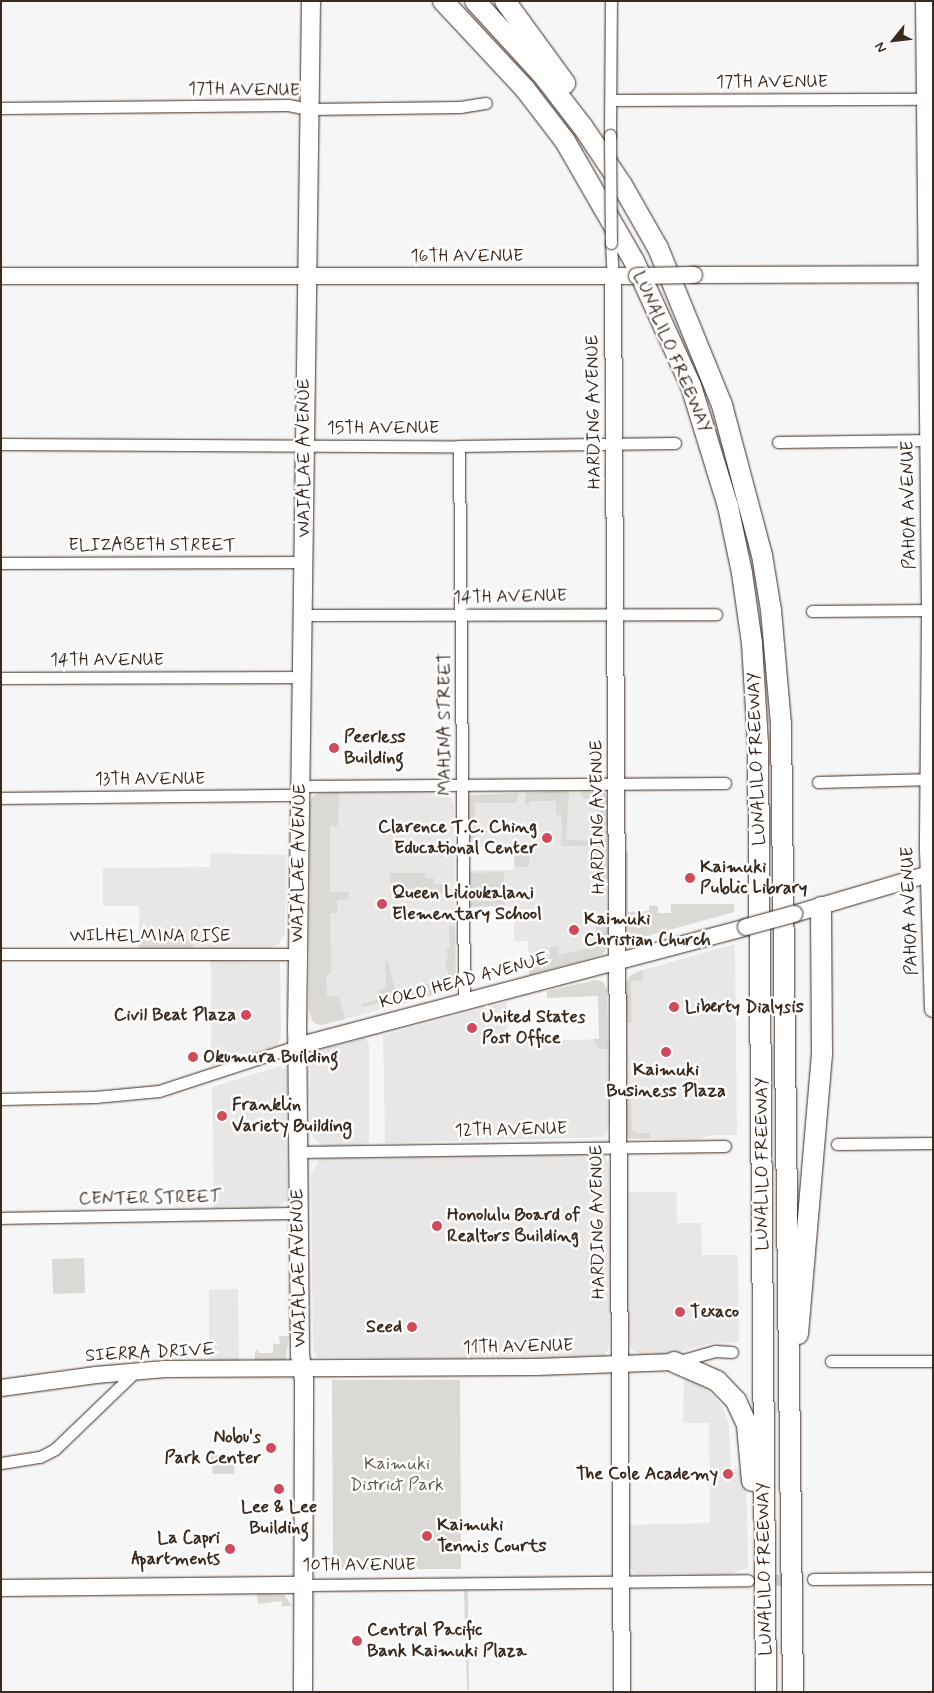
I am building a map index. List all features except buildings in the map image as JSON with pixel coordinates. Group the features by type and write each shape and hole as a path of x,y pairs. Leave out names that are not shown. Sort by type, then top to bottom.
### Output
{"highway":[{"name":"LUNALILO FREEWAY","path":"443,1 525,89 565,141 634,261 690,386 726,497 742,573 752,643 758,744 766,1692"},
{"name":"LUNALILO FREEWAY","path":"475,1 542,74 583,127 622,185 658,248 722,405 754,517 771,610 781,724 792,1692"},
{"path":"505,1 535,40 598,136 658,248"},
{"path":"789,1426 822,1054 821,907"},
{"path":"674,1362 702,1373 723,1386 741,1408 747,1425 757,1554 762,1692"}],"main road":[{"name":"WAIALAE AVENUE","path":"303,1 309,33"},
{"name":"WAIALAE AVENUE","path":"303,1692 302,1369 297,1046 304,562 305,276 311,1"}],"street":[{"name":"HARDING AVENUE","path":"611,1 610,135 618,783 619,960 616,983 622,1692"},
{"name":"PAHOA AVENUE","path":"924,1 929,99 930,780 933,1009"},
{"name":"17TH AVENUE","path":"610,100 929,99"},
{"name":"17TH AVENUE","path":"1,108 288,105 308,109 460,107 486,103"},
{"name":"16TH AVENUE","path":"1,276 929,274"},
{"path":"778,442 930,440"},
{"name":"15TH AVENUE","path":"1,444 459,446 675,443"},
{"name":"MAHINA STREET","path":"459,446 464,1002"},
{"name":"ELIZABETH STREET","path":"1,562 304,562"},
{"path":"812,611 931,610"},
{"name":"14TH AVENUE","path":"303,615 716,614"},
{"name":"14TH AVENUE","path":"1,678 302,677"},
{"path":"818,782 930,780"},
{"name":"13TH AVENUE","path":"1,798 463,786 725,783"},
{"name":"KOKO HEAD AVENUE","path":"1,1099 95,1097 159,1091 297,1046 821,907 931,874"},
{"name":"WILHELMINA RISE","path":"1,954 298,954"},
{"path":"838,1144 933,1143"},
{"name":"12TH AVENUE","path":"298,1152 618,1146 725,1146"},
{"name":"CENTER STREET","path":"1,1218 299,1212"},
{"name":"11TH AVENUE","path":"302,1369 620,1365 674,1362 715,1351 732,1352"},
{"path":"831,1362 933,1361"},
{"name":"SIERRA DRIVE","path":"1,1388 136,1371 302,1369"},
{"path":"1,1463 40,1457 55,1449 136,1371"},
{"path":"813,1580 933,1578"},
{"name":"10TH AVENUE","path":"1,1588 748,1580"}],"shaded area":[{"name":"Queen Lilioukalani Elementary School","path":"441,792 450,796 454,806 455,985 446,992 323,1025 315,1024 309,1012 311,799 319,793"},
{"path":"605,792 608,799 606,950 596,958 529,975 528,941 514,941 514,919 508,918 508,906 467,907 467,870 514,870 514,847 467,847 469,795"},
{"path":"211,853 286,855 285,933 279,944 264,950 139,948 139,906 103,906 103,868 210,867"},
{"path":"735,944 737,1135 713,1135 700,1139 628,1139 625,1135 627,980 639,971"},
{"name":"Civil Beat Plaza","path":"211,960 280,962 281,1037 278,1045 211,1066"},
{"path":"507,1002 507,1041 608,1039 609,1124 605,1137 385,1143 383,1035"},
{"path":"365,1038 369,1044 369,1142 364,1145 323,1145 313,1138 310,1125 310,1058 320,1049"},
{"path":"280,1066 287,1070 287,1201 277,1207 214,1208 212,1087"},
{"path":"604,1153 609,1166 610,1255 609,1347 603,1359 317,1358 313,1348 311,1174 320,1159"},
{"path":"626,1192 677,1192 677,1223 701,1223 702,1255 738,1255 739,1342 712,1343 671,1354 644,1356 632,1350 628,1339"},
{"path":"238,1289 239,1364 209,1364 209,1290"},
{"name":"The Cole Academy","path":"684,1376 707,1388 723,1408 729,1425 731,1469 746,1469 748,1568 729,1574 636,1574 629,1567 628,1525 710,1523 709,1423 683,1423"}],"green space":[{"path":"569,791 566,839 599,842 599,831 608,831 608,879 599,879 594,869 594,846 561,846 561,815 556,815 556,801 530,801 529,805 525,804 525,793"},
{"path":"581,791 606,793 608,825 597,825 597,801 581,797"},
{"path":"319,793 339,793 338,826 330,826 330,892 349,892 349,899 337,900 337,913 330,913 331,974 326,975 327,996 339,997 345,1019 320,1025 313,1022 309,1012 310,803 313,796"},
{"path":"519,793 516,803 475,803 476,839 467,839 469,795"},
{"path":"514,848 529,848 529,867 515,867"},
{"path":"623,852 628,852 628,912 649,911 649,905 658,906 658,913 671,913 671,904 734,904 734,912 644,937 632,937 624,928"},
{"path":"504,872 505,906 470,907 469,873"},
{"path":"390,873 425,873 425,878 434,878 434,884 443,884 443,893 390,894"},
{"path":"594,920 608,923 608,946 603,954 529,975 529,964 539,958 550,958 550,947 558,947 559,955 588,948 597,934"},
{"path":"449,926 455,926 456,978 452,989 390,1007 388,1000 363,1007 362,1004 380,999 379,989 386,989 385,962 388,962 396,993 449,977 445,960 448,959 446,949 450,947"},
{"path":"139,939 193,939 193,948 139,948"},
{"path":"642,970 643,980 631,981 632,1023 625,1023 626,982 631,975"},
{"path":"596,980 602,981 607,989 608,1049 598,1049 593,1039 599,1039 598,996 547,998 547,991"},
{"path":"625,1085 631,1085 632,1130 635,1133 650,1133 650,1139 626,1138"},
{"path":"84,1258 85,1293 53,1294 52,1259"},
{"path":"279,1336 289,1336 286,1358 282,1362 255,1364 255,1352 258,1349 258,1353 273,1353 273,1344 280,1344"},
{"name":"Kaimuki District Park","path":"332,1380 460,1380 461,1569 333,1569"},
{"path":"235,1454 234,1474 213,1474 210,1455"},
{"path":"464,1591 468,1591 469,1690 467,1690"},
{"path":"257,1594 284,1594 292,1606 282,1606 282,1601 258,1604"}],"tunnel":[{"path":"759,1580 813,1579"}],"place":[{"name":"Peerless Building","path":"334,748"},
{"name":"Clarence T.C. Ching Educational Center","path":"547,838"},
{"name":"Kaimuki Public Library","path":"690,878"},
{"name":"Queen Lilioukalani Elementary School","path":"382,904"},
{"name":"Kaimuki Christian Church","path":"574,930"},
{"name":"Liberty Dialysis","path":"674,1007"},
{"name":"Civil Beat Plaza","path":"246,1015"},
{"name":"United States Post Office","path":"472,1028"},
{"name":"Kaimuki Business Plaza","path":"666,1052"},
{"name":"Okumura Building","path":"193,1057"},
{"name":"Franklin Variety Building","path":"222,1116"},
{"name":"Honolulu Board of Realtors Building","path":"437,1226"},
{"name":"Texaco","path":"680,1312"},
{"name":"Seed","path":"412,1327"},
{"name":"Nobu's Park Center","path":"271,1448"},
{"name":"The Cole Academy","path":"728,1474"},
{"name":"Lee & Lee Building","path":"279,1489"},
{"name":"Kaimuki Tennis Courts","path":"427,1536"},
{"name":"La Capri Apartments","path":"230,1549"},
{"name":"Central Pacific Bank Kaimuki Plaza","path":"357,1641"}]}
